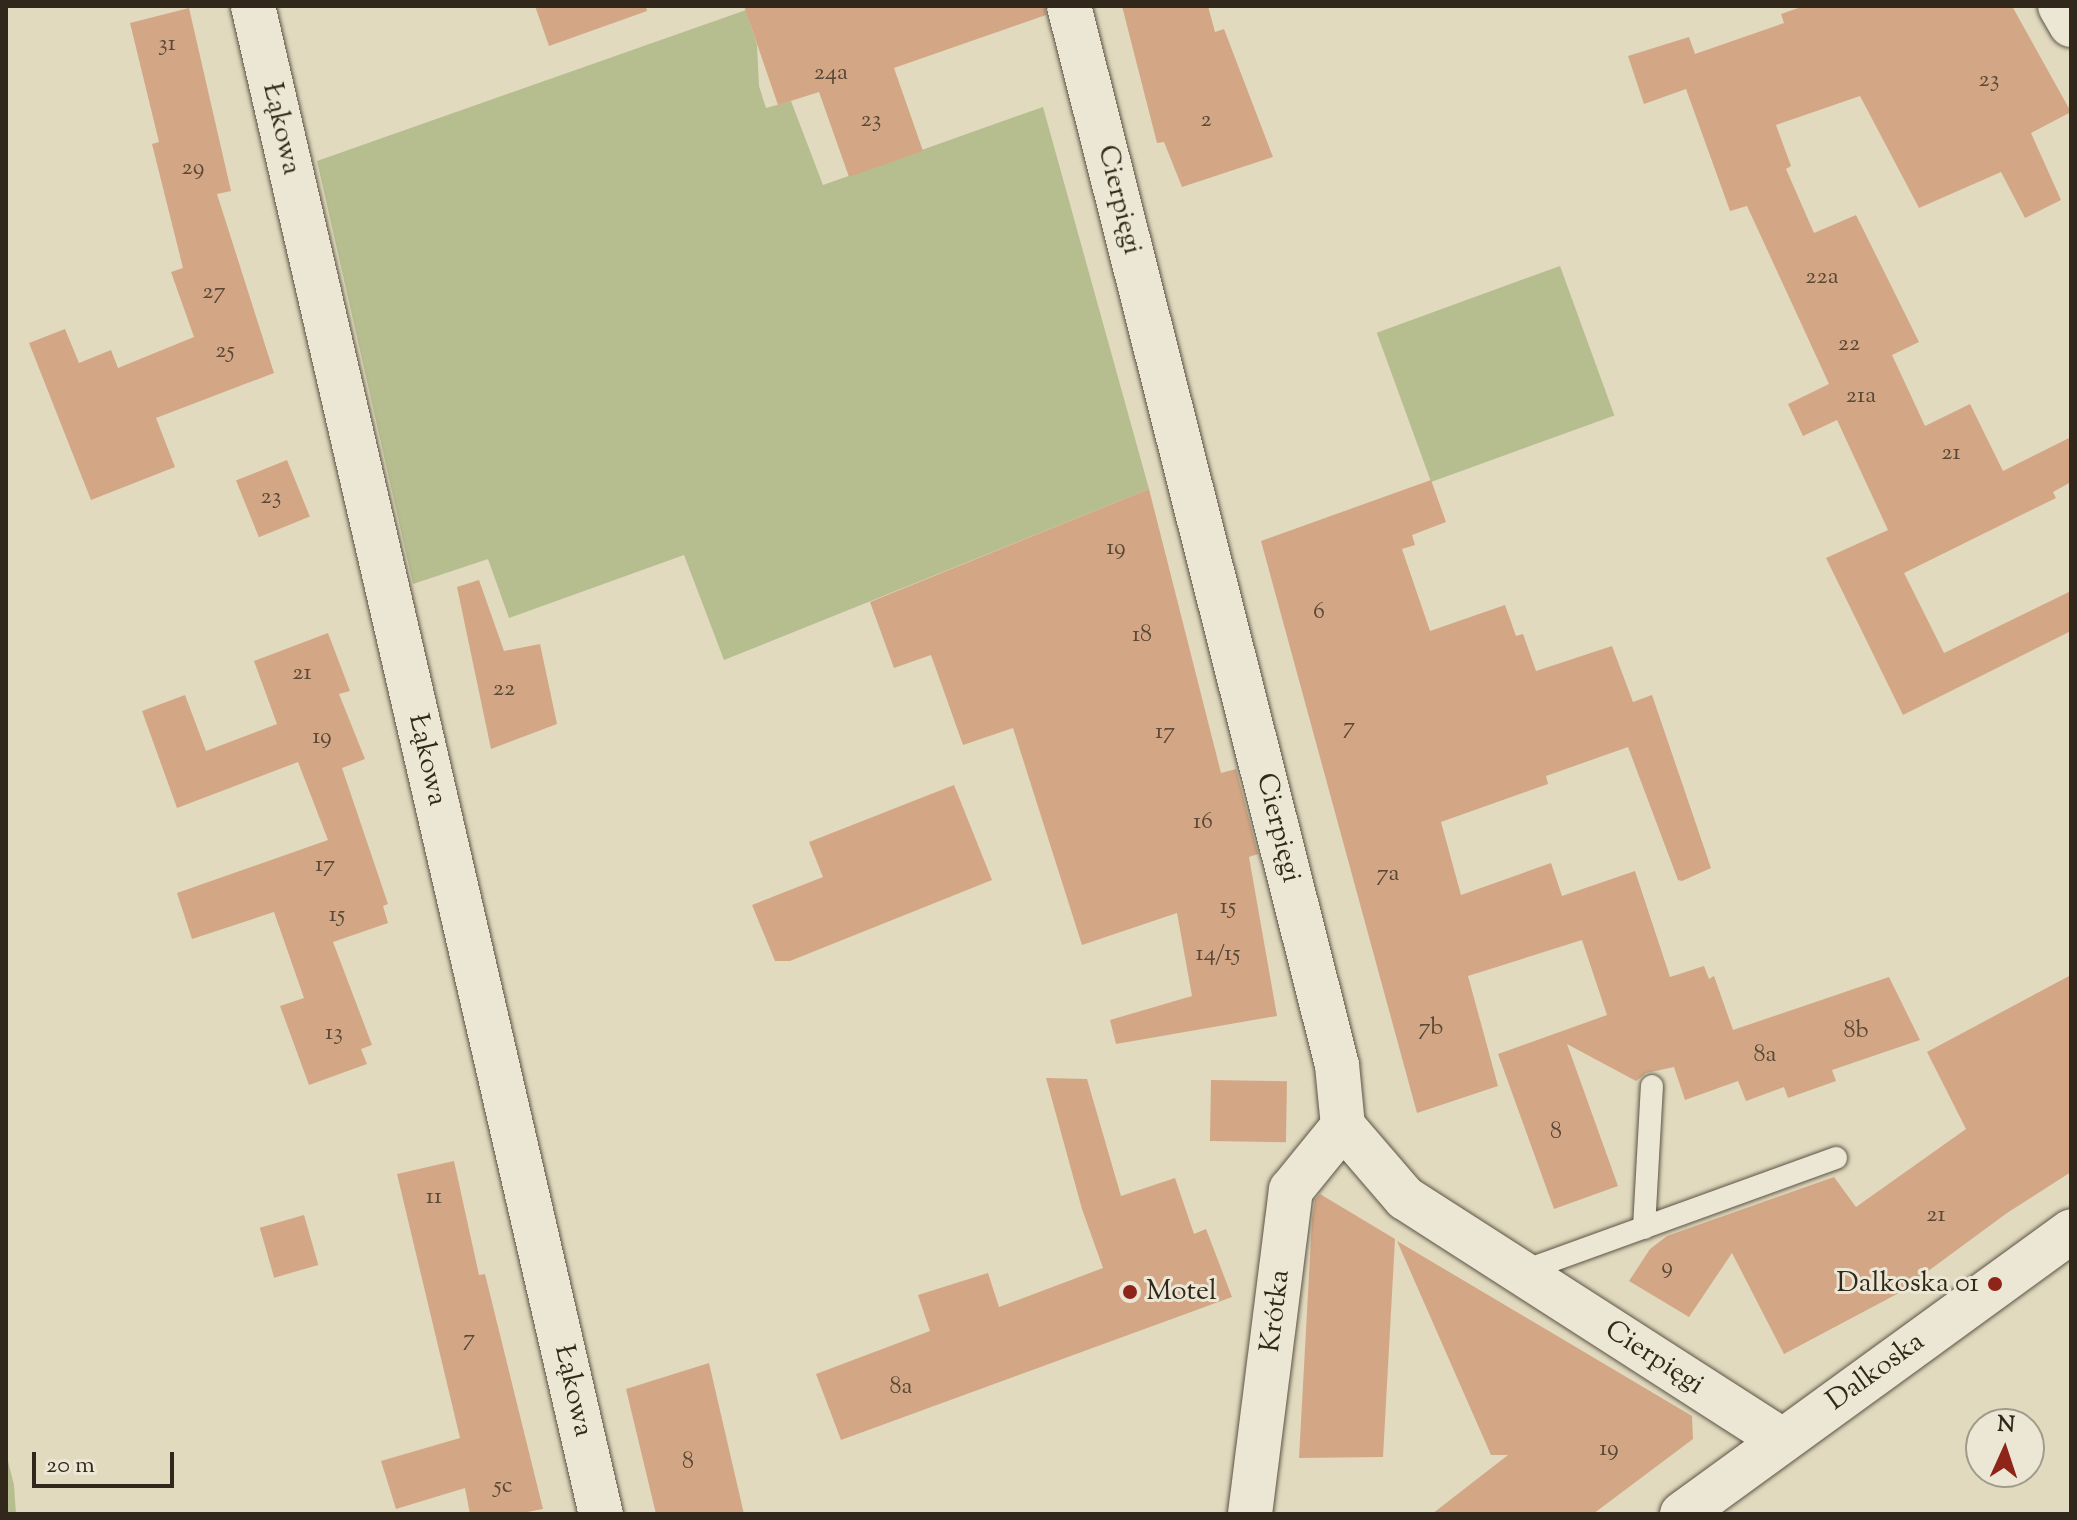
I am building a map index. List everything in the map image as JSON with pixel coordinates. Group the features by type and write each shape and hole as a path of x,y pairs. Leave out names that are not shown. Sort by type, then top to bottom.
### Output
{"street":[{"name":"Łąkowa","path":"253,6 601,1514"},
{"name":"Cierpięgi","path":"1069,6 1337,1065 1343,1126 1405,1198 1782,1440"},
{"path":"2060,6 2071,25"},
{"name":"Krótka","path":"1250,1514 1291,1190 1343,1126"},
{"name":"Dalkoska","path":"1682,1514 1782,1440 2066,1247"}],"lane":[{"path":"1644,1228 1652,1086"},
{"path":"1520,1272 1836,1158"}],"green space":[{"path":"746,10 757,45 759,86 766,108 791,101 823,185 1043,107 1149,489 724,660 684,555 509,618 488,559 413,584 317,161"},
{"path":"1560,266 1614,415 1431,482 1377,333"},
{"path":"6,1453 14,1485 16,1514 6,1514"}],"building":[{"path":"535,6 646,6 647,11 549,46"},
{"path":"744,6 1045,6 1046,15 894,68 923,151 849,177 819,92 778,105"},
{"path":"1122,6 1208,6 1215,32 1224,29 1273,157 1182,187 1164,142 1157,143"},
{"path":"1804,6 2012,6 2071,112 2031,133 2061,200 2025,218 2001,172 1919,208 1860,96 1776,125 1791,166 1786,169 1814,233 1856,215 1919,342 1892,355 1925,426 1970,404 2003,471 2071,437 2071,482 2053,492 2056,498 1904,573 1944,653 2071,591 2071,631 1903,715 1826,558 1888,530 1837,420 1803,436 1788,404 1829,384 1747,206 1730,211 1686,89 1644,104 1628,56 1689,37 1695,54 1784,23 1781,14"},
{"path":"189,8 231,191 217,194 274,373 156,418 175,467 91,500 29,343 65,329 79,363 111,350 118,368 194,337 171,272 183,268 152,144 159,142 130,23"},
{"path":"287,460 310,517 259,537 236,481"},
{"path":"1431,480 1446,522 1412,535 1415,545 1402,549 1430,631 1505,605 1516,636 1523,634 1536,671 1612,646 1633,702 1652,695 1711,868 1678,880 1628,747 1546,776 1548,784 1441,822 1461,895 1551,863 1562,896 1635,871 1670,977 1704,966 1709,979 1714,976 1733,1030 1889,977 1920,1040 1832,1070 1836,1081 1788,1098 1784,1087 1746,1101 1738,1081 1685,1100 1674,1067 1646,1073 1636,1081 1567,1044 1618,1186 1554,1209 1498,1054 1607,1015 1582,940 1468,976 1498,1086 1417,1113 1261,541"},
{"path":"1149,489 1221,773 1236,769 1258,854 1249,857 1277,1016 1116,1044 1110,1020 1192,996 1177,913 1082,945 1013,728 963,745 931,655 894,668 870,602"},
{"path":"479,580 504,651 540,644 557,724 491,749 457,587"},
{"path":"328,633 350,691 339,694 365,759 342,768 388,904 383,906 388,923 333,942 372,1045 361,1049 367,1064 309,1085 280,1006 304,998 274,912 192,939 177,893 328,840 298,762 177,808 142,711 185,695 206,751 277,724 254,661"},
{"path":"954,785 992,880 790,961 775,961 752,905 823,877 809,842"},
{"path":"2071,975 2071,1172 2007,1213 1897,1294 1784,1354 1732,1253 1689,1317 1629,1281 1650,1249 1667,1236 1834,1177 1856,1207 1966,1129 1927,1052"},
{"path":"1046,1078 1087,1079 1121,1196 1175,1178 1194,1234 1206,1229 1232,1297 841,1440 816,1374 930,1331 918,1295 988,1273 999,1307 1103,1268 1082,1209"},
{"path":"1211,1080 1287,1081 1286,1142 1210,1141"},
{"path":"454,1161 479,1275 485,1274 543,1509 517,1514 470,1514 465,1488 396,1509 381,1461 460,1438 397,1174"},
{"path":"1320,1194 1395,1239 1383,1457 1299,1458 1312,1220 1315,1200"},
{"path":"304,1215 318,1265 274,1278 260,1228"},
{"path":"1397,1241 1692,1416 1693,1439 1593,1514 1432,1514 1508,1455 1491,1455"},
{"path":"709,1363 744,1514 656,1514 626,1389"}],"place":[{"name":"Dalkoska 01","path":"1995,1284"},
{"name":"Motel","path":"1130,1292"}]}
